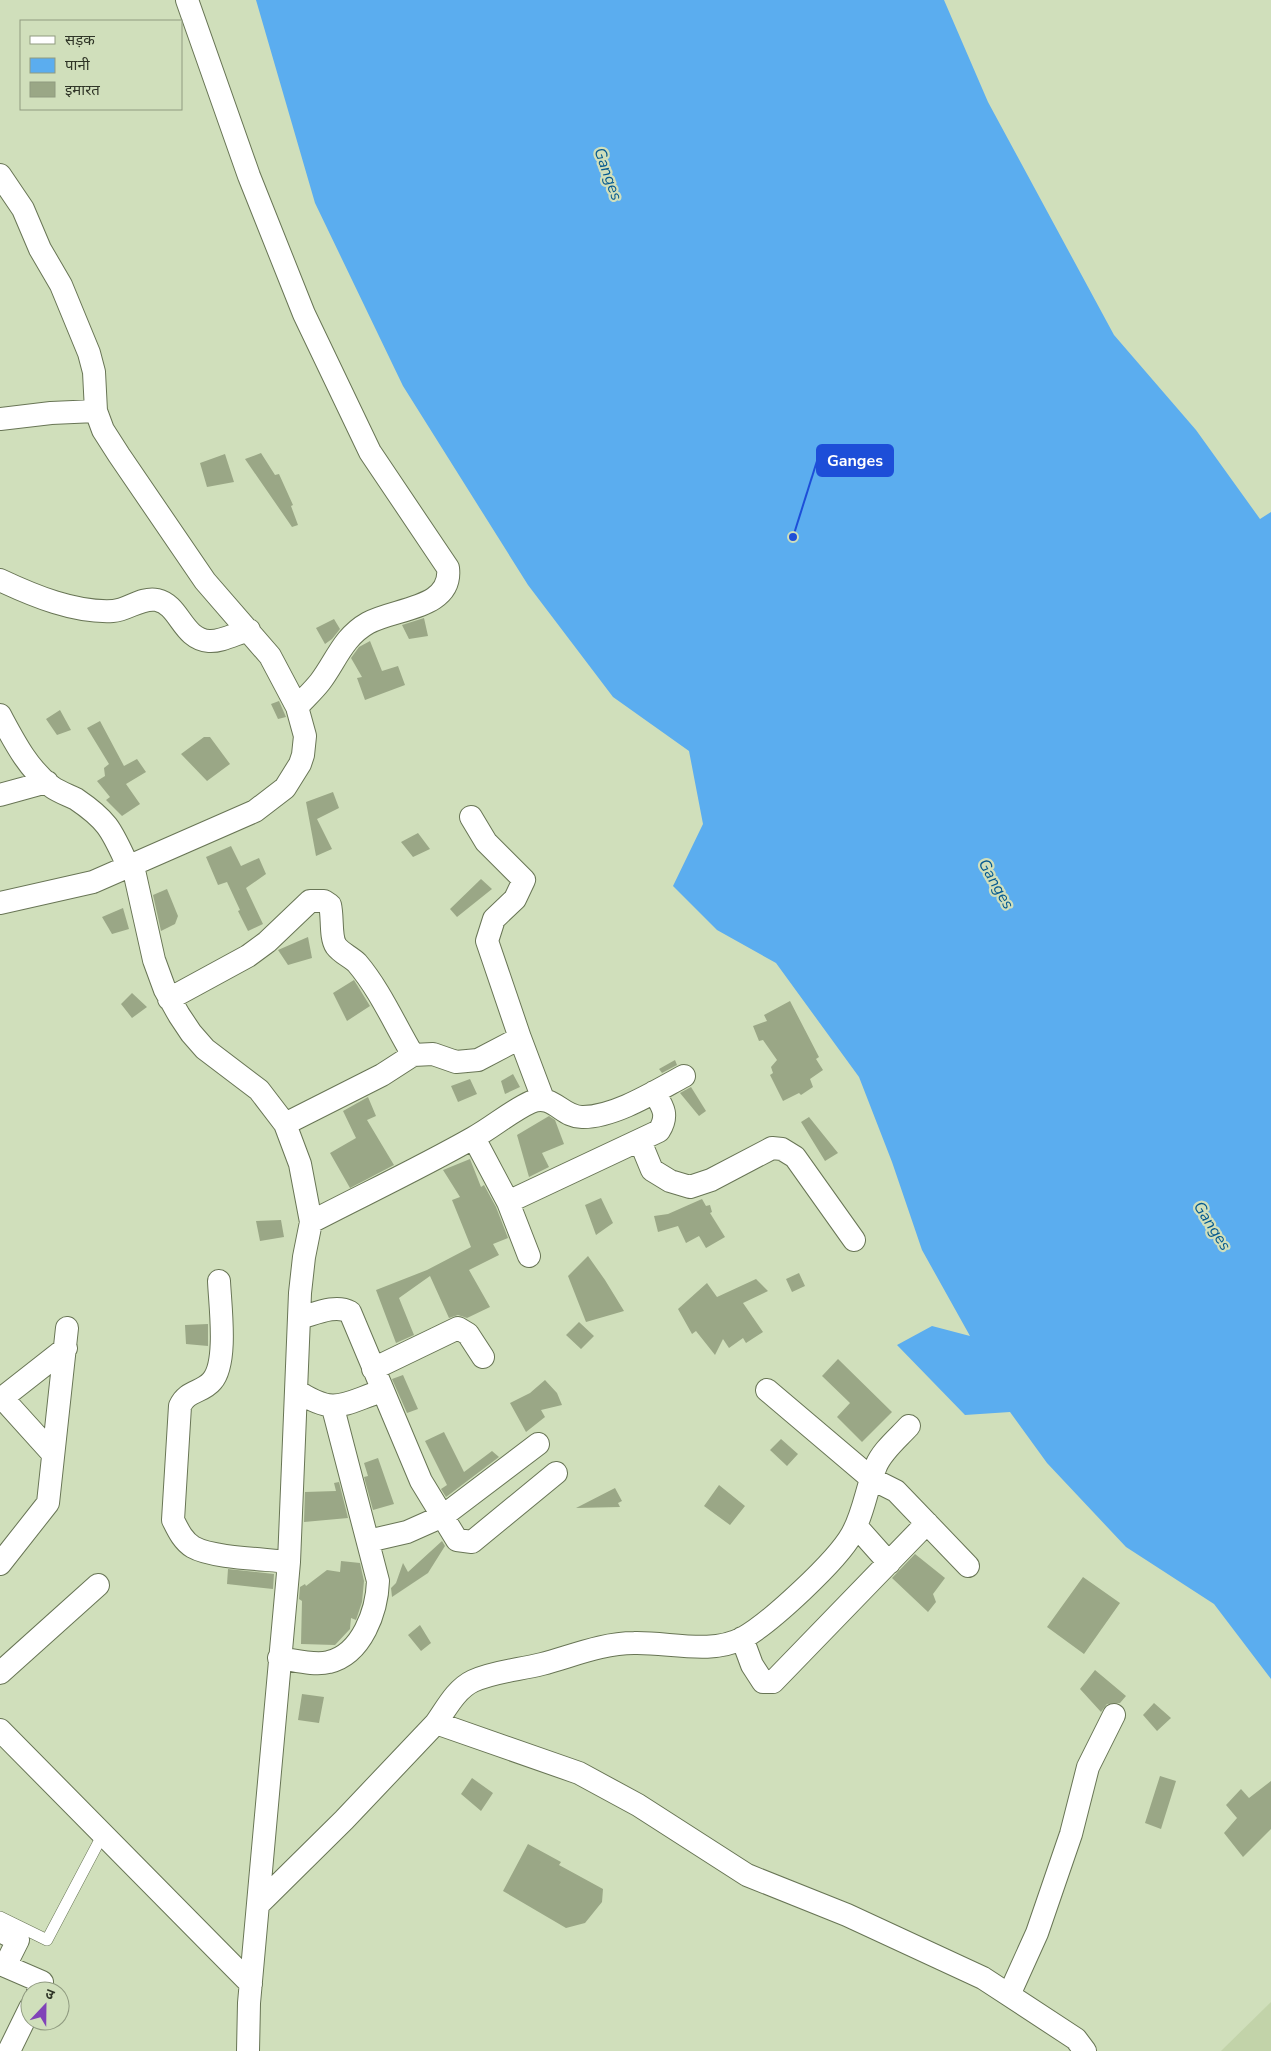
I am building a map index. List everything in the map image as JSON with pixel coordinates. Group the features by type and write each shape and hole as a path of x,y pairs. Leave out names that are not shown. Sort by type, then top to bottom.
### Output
{"street":[{"path":"187,0 249,176 304,314 370,452 448,568 450,580 441,594 427,603 368,623 351,635 320,682 297,708"},
{"path":"0,175 22,209 40,249 61,285 89,352 94,372 96,411 103,430 204,581 270,656 297,708 305,736 303,755 297,772 285,788 255,811 131,867 93,882 0,903"},
{"path":"0,420 51,413 96,411"},
{"path":"0,580 70,607 90,611 115,611 145,600 155,599 163,602 173,610 190,634 210,642 249,630"},
{"path":"0,715 16,745 35,771 47,782 99,815 108,825 131,867 154,960 170,999 190,1033 205,1049 259,1090 285,1124 300,1164 311,1222 304,1257 289,1562 279,1658 260,1903 251,1984 248,2051"},
{"path":"0,795 47,782"},
{"path":"471,817 486,842 524,880 515,899 494,919 487,941 543,1099"},
{"path":"170,999 248,956 310,901 324,901 330,905 333,937 336,947 356,962 413,1055"},
{"path":"285,1124 382,1075 413,1055 433,1054 456,1062 478,1060 520,1038"},
{"path":"311,1222 474,1138 531,1102 543,1099 552,1102 569,1115 582,1118 600,1115 654,1092 684,1076"},
{"path":"508,1202 658,1131 664,1123 664,1110 654,1092"},
{"path":"474,1138 508,1202 530,1256"},
{"path":"640,1141 652,1170 670,1182 690,1187 711,1180 772,1148 782,1149 795,1157 854,1240"},
{"path":"219,1281 221,1354 218,1369 210,1383 190,1393 180,1406 173,1520 180,1535 193,1547 211,1553 289,1562"},
{"path":"300,1318 334,1308 343,1308 350,1312 421,1481 457,1540 472,1542 556,1473"},
{"path":"373,1370 458,1328 468,1334 483,1356"},
{"path":"0,1564 48,1503 67,1338 6,1395 6,1402 12,1410 53,1454"},
{"path":"767,1390 872,1479 896,1491 968,1566"},
{"path":"297,1391 315,1403 333,1408 382,1391"},
{"path":"279,1658 328,1663 344,1657 358,1644 377,1596 378,1581 333,1408"},
{"path":"260,1903 344,1820 436,1723 454,1696 472,1682 505,1670 540,1664 602,1647 633,1643 687,1646 725,1644 742,1638 764,1623 837,1555 856,1526 866,1502 876,1465 909,1426"},
{"path":"368,1541 407,1532 443,1516 538,1444"},
{"path":"742,1638 752,1665 764,1682 773,1682 927,1523"},
{"path":"856,1526 889,1563"},
{"path":"0,1673 98,1585"},
{"path":"1009,1995 1037,1933 1071,1834 1088,1767 1114,1715"},
{"path":"436,1723 579,1773 638,1804 747,1875 855,1919 983,1978 1076,2039 1085,2051"},
{"path":"0,1730 251,1984"},
{"path":"0,1931 18,1940 5,1966 40,1981"},
{"path":"9,2039 20,2023"}],"lane":[{"path":"0,1917 47,1940 103,1834"}],"shaded area":[{"path":"1271,2002 1271,2051 1221,2051"}],"water":[{"path":"256,0 944,0 988,102 1114,335 1196,430 1260,519 1271,512 1271,1679 1214,1604 1126,1547 1047,1463 1010,1412 965,1415 897,1345 932,1326 970,1336 922,1250 892,1162 859,1077 776,963 717,930 673,886 703,824 689,751 613,697 528,585 403,386 315,203"}],"building":[{"path":"261,453 275,475 279,474 293,505 291,506 298,525 292,527 245,459"},
{"path":"225,454 234,482 207,487 200,463"},
{"path":"424,618 428,636 409,639 402,625"},
{"path":"334,619 340,629 325,644 316,628"},
{"path":"370,641 382,671 398,666 405,685 365,700 357,678 362,677 351,658 359,647"},
{"path":"279,701 286,717 278,719 271,704"},
{"path":"60,710 71,730 57,735 46,719"},
{"path":"100,721 124,766 137,759 146,772 126,784 140,804 122,816 106,800 110,797 97,781 105,776 104,768 109,764 87,728"},
{"path":"204,737 210,737 230,764 207,781 181,754"},
{"path":"333,792 339,808 317,819 332,849 316,856 306,802"},
{"path":"418,833 430,849 413,857 401,842"},
{"path":"231,846 241,866 259,858 266,874 246,888 263,924 248,931 227,882 218,885 206,857"},
{"path":"481,879 492,889 457,917 450,909"},
{"path":"167,889 178,916 175,924 161,931 153,895"},
{"path":"123,908 129,929 112,934 102,917"},
{"path":"308,937 312,958 288,965 278,950"},
{"path":"354,980 370,1006 347,1021 333,993"},
{"path":"132,993 147,1007 132,1018 121,1004"},
{"path":"790,1001 819,1057 816,1059 823,1070 810,1079 813,1087 801,1095 799,1093 783,1101 770,1075 773,1073 771,1067 777,1060 763,1040 759,1041 753,1026 767,1021 764,1015"},
{"path":"675,1060 677,1065 662,1073 659,1069"},
{"path":"513,1074 520,1087 505,1094 501,1081"},
{"path":"470,1079 477,1094 458,1102 451,1086"},
{"path":"691,1087 706,1111 699,1116 680,1093"},
{"path":"368,1097 376,1116 367,1120 394,1165 350,1188 330,1153 356,1138 343,1111"},
{"path":"549,1116 555,1120 564,1144 542,1153 549,1167 529,1177 517,1135"},
{"path":"809,1117 838,1153 825,1161 801,1122"},
{"path":"470,1159 481,1187 484,1185 496,1207 508,1238 493,1244 499,1255 469,1270 490,1307 467,1318 458,1315 449,1318 430,1276 399,1298 414,1335 396,1343 376,1290 427,1270 471,1247 452,1200 460,1197 443,1170"},
{"path":"601,1198 613,1223 596,1235 585,1205"},
{"path":"702,1199 706,1206 710,1205 712,1212 710,1213 725,1237 706,1248 699,1236 686,1243 678,1226 658,1232 654,1216 668,1214"},
{"path":"281,1220 284,1237 260,1241 256,1221"},
{"path":"588,1256 624,1311 586,1322 568,1276"},
{"path":"799,1273 805,1286 792,1292 786,1279"},
{"path":"756,1279 768,1291 743,1303 763,1332 746,1343 743,1338 729,1348 723,1339 715,1355 696,1331 692,1334 678,1309 707,1283 717,1297"},
{"path":"579,1322 594,1336 581,1349 566,1335"},
{"path":"208,1324 208,1346 186,1344 185,1325"},
{"path":"838,1359 892,1412 862,1442 837,1417 850,1403 822,1376"},
{"path":"403,1375 418,1409 407,1413 392,1379"},
{"path":"545,1380 557,1393 562,1405 541,1410 545,1417 526,1432 510,1403 530,1393"},
{"path":"444,1432 464,1472 492,1451 499,1457 446,1497 441,1489 447,1485 425,1441"},
{"path":"781,1439 798,1454 787,1466 770,1450"},
{"path":"378,1458 394,1504 373,1510 364,1477 368,1476 364,1463"},
{"path":"339,1482 348,1518 304,1522 305,1492 336,1491 334,1483"},
{"path":"719,1485 745,1506 730,1525 704,1506"},
{"path":"615,1488 622,1501 618,1503 620,1507 576,1508"},
{"path":"442,1541 445,1546 428,1573 392,1597 391,1588 396,1583 403,1563 408,1572"},
{"path":"915,1554 945,1578 933,1594 936,1602 928,1612 892,1578"},
{"path":"341,1561 360,1563 364,1581 362,1602 356,1620 351,1618 350,1629 335,1645 301,1644 302,1601 299,1599 300,1587 305,1584 306,1586 327,1570 340,1572"},
{"path":"228,1569 274,1574 273,1589 227,1584"},
{"path":"1083,1577 1120,1603 1084,1654 1047,1627"},
{"path":"420,1625 431,1643 421,1651 408,1635"},
{"path":"1095,1670 1126,1696 1120,1703 1107,1704 1101,1712 1080,1689"},
{"path":"302,1694 324,1697 319,1723 298,1720"},
{"path":"1154,1703 1171,1718 1157,1731 1143,1715"},
{"path":"1160,1776 1176,1781 1161,1829 1145,1823"},
{"path":"472,1778 493,1793 481,1811 461,1794"},
{"path":"1271,1781 1271,1829 1243,1857 1224,1833 1237,1818 1226,1805 1241,1789 1249,1798"},
{"path":"528,1844 561,1862 559,1865 603,1889 602,1902 585,1923 566,1928 503,1891"}],"place":[{"name":"Ganges","path":"793,537"}]}
